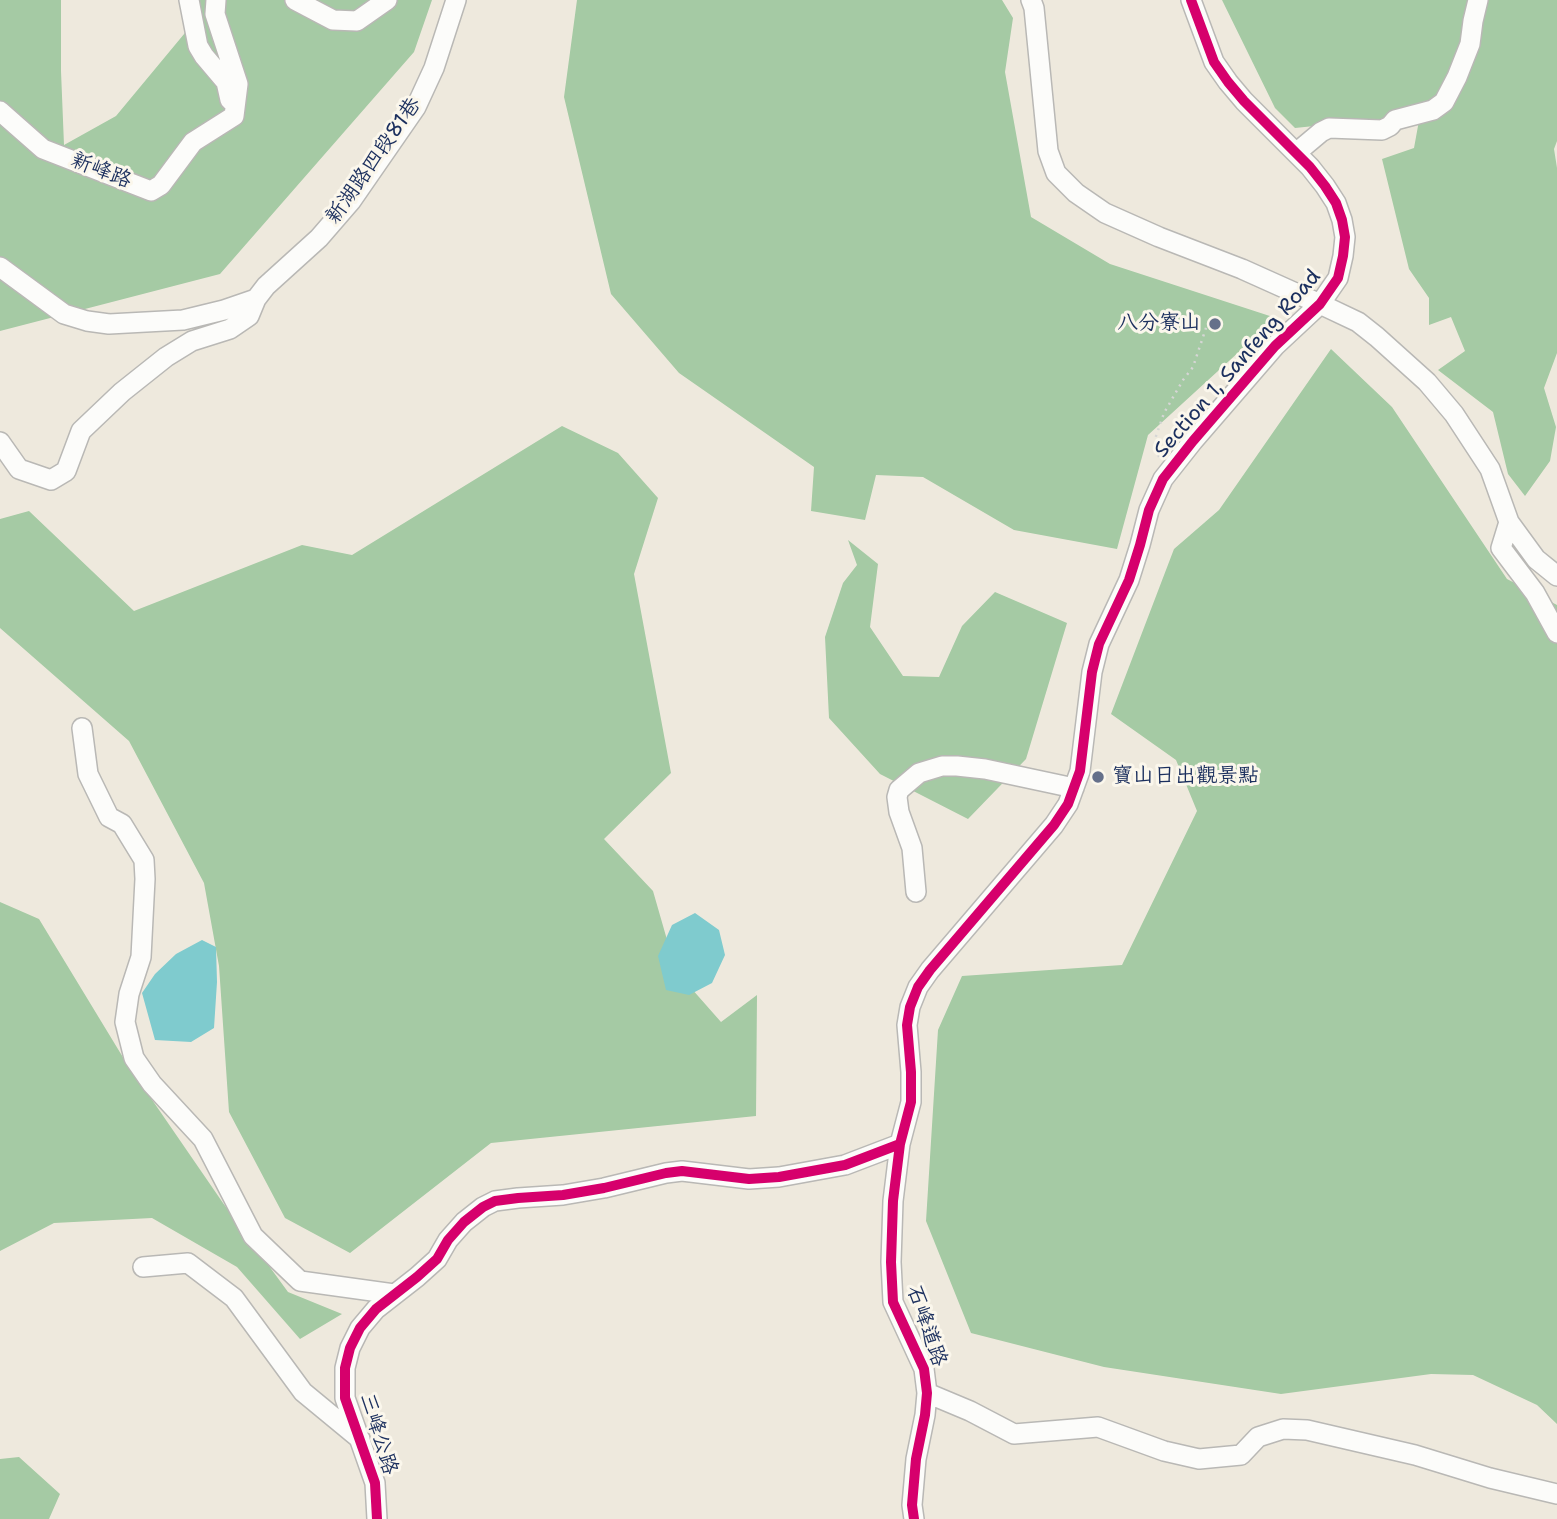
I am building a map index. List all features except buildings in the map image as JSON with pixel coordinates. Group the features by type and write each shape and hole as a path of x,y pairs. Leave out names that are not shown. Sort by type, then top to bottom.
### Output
{"street":[{"path":"189,0 198,46 226,82 234,116"},
{"path":"216,0 215,14 238,84 234,116"},
{"path":"295,0 333,20 357,21 387,0"},
{"name":"新湖路四段81巷","path":"0,442 19,469 51,481 66,471 81,431 122,392 166,357 192,341 230,329 248,316 266,286 319,238 351,201 416,107 434,68 456,0"},
{"path":"1031,0 1048,150 1056,173 1076,194 1105,214 1242,269 1320,304 1358,322 1377,337 1427,382 1454,414 1490,469 1509,522 1536,559 1557,576"},
{"name":"Section 1, Sanfeng Road","path":"900,1144 911,1102 907,1025 910,1007 918,987 930,970 1054,825 1068,804 1080,771 1092,672 1099,645 1129,580 1149,510 1163,479 1275,346 1320,304 1338,278 1345,237 1336,203 1310,167 1228,82 1214,62 1191,0"},
{"path":"1296,153 1329,128 1382,130 1395,120 1433,110 1444,102 1470,44 1478,0"},
{"name":"新峰路","path":"0,111 43,149 151,191 161,185 193,142 234,116"},
{"name":"新湖路四段81巷","path":"0,267 64,314 98,322 183,320 256,299"},
{"path":"1509,522 1501,548 1535,593 1557,633"},
{"path":"82,728 88,774 109,817 122,824 144,860 141,957 129,994 125,1022 134,1058 152,1084 203,1139 253,1236 300,1281 394,1294 437,1259 448,1240 464,1222 495,1201 563,1195 604,1188 666,1172 682,1171 748,1179 779,1177 845,1165 900,1144"},
{"path":"916,891 912,848 899,812 897,797 899,790 919,774 942,766 957,766 985,769 1074,788"},
{"name":"石峰道路","path":"900,1144 893,1201 893,1302 924,1370 927,1393 916,1459 912,1504 914,1519"},
{"path":"143,1267 188,1263 234,1298 303,1392 361,1439"},
{"name":"三峰公路","path":"377,1519 375,1483 345,1398 345,1368 350,1348 360,1328 376,1309 394,1294"},
{"path":"927,1393 1014,1434 1098,1427 1164,1451 1199,1459 1241,1455 1258,1437 1283,1429 1307,1430 1415,1455 1490,1478 1557,1494"}],"path":[{"path":"1172,468 1158,456 1155,439 1164,413 1193,367 1207,325"}],"green space":[{"path":"0,0 61,0 64,145 116,116 199,16 199,0 432,0 414,52 220,274 0,331"},
{"path":"577,0 1002,0 1013,18 1005,72 1031,217 1110,264 1276,318 1148,435 1117,549 1014,530 923,477 876,475 865,520 811,511 814,467 679,373 611,294 564,97"},
{"path":"1222,0 1557,0 1557,141 1554,149 1557,168 1557,353 1544,388 1556,427 1550,461 1525,496 1508,474 1493,412 1438,370 1465,351 1451,317 1429,325 1429,298 1409,269 1382,159 1414,148 1420,115 1295,128 1275,108"},
{"path":"1331,349 1392,407 1507,579 1557,605 1557,1424 1537,1405 1473,1375 1431,1374 1281,1394 1104,1367 971,1333 926,1221 938,1030 962,976 1122,965 1197,811 1176,760 1111,714 1174,549 1219,510"},
{"path":"562,426 618,453 658,498 634,574 671,773 604,839 653,891 676,971 721,1022 757,995 756,1116 491,1143 350,1253 285,1218 229,1112 219,966 204,883 129,741 0,628 0,519 29,511 134,611 302,545 352,555"},
{"path":"848,540 878,564 870,627 903,676 939,677 962,626 995,592 1067,623 1026,759 968,819 880,774 829,718 825,637 843,583 857,565"},
{"path":"0,902 39,919 124,1059 288,1292 342,1314 300,1339 237,1267 152,1218 54,1223 0,1251"},
{"path":"19,1457 60,1494 49,1519 0,1519 0,1459"}],"water":[{"path":"695,913 719,930 725,955 712,983 689,995 666,990 658,956 672,925"},
{"path":"202,940 216,947 214,1028 191,1042 155,1040 142,993 155,974 176,954"}],"cycle path":[{"path":"914,1519 912,1505 916,1459 927,1393 924,1369 893,1302 891,1262 893,1201 900,1144 911,1102 907,1025 910,1007 918,987 930,970 1054,825 1068,804 1080,771 1092,672 1099,644 1129,580 1149,510 1163,479 1275,346 1320,304 1338,278 1343,256 1345,237 1336,203 1310,167 1228,82 1214,62 1191,0"},
{"path":"377,1519 375,1483 345,1398 345,1368 350,1348 360,1328 376,1309 437,1259 448,1240 464,1222 483,1207 495,1201 563,1195 682,1171 749,1179 779,1177 845,1165 900,1144"}],"place":[{"name":"八分寮山","path":"1215,324"},
{"name":"寶山日出觀景點","path":"1098,777"}]}
